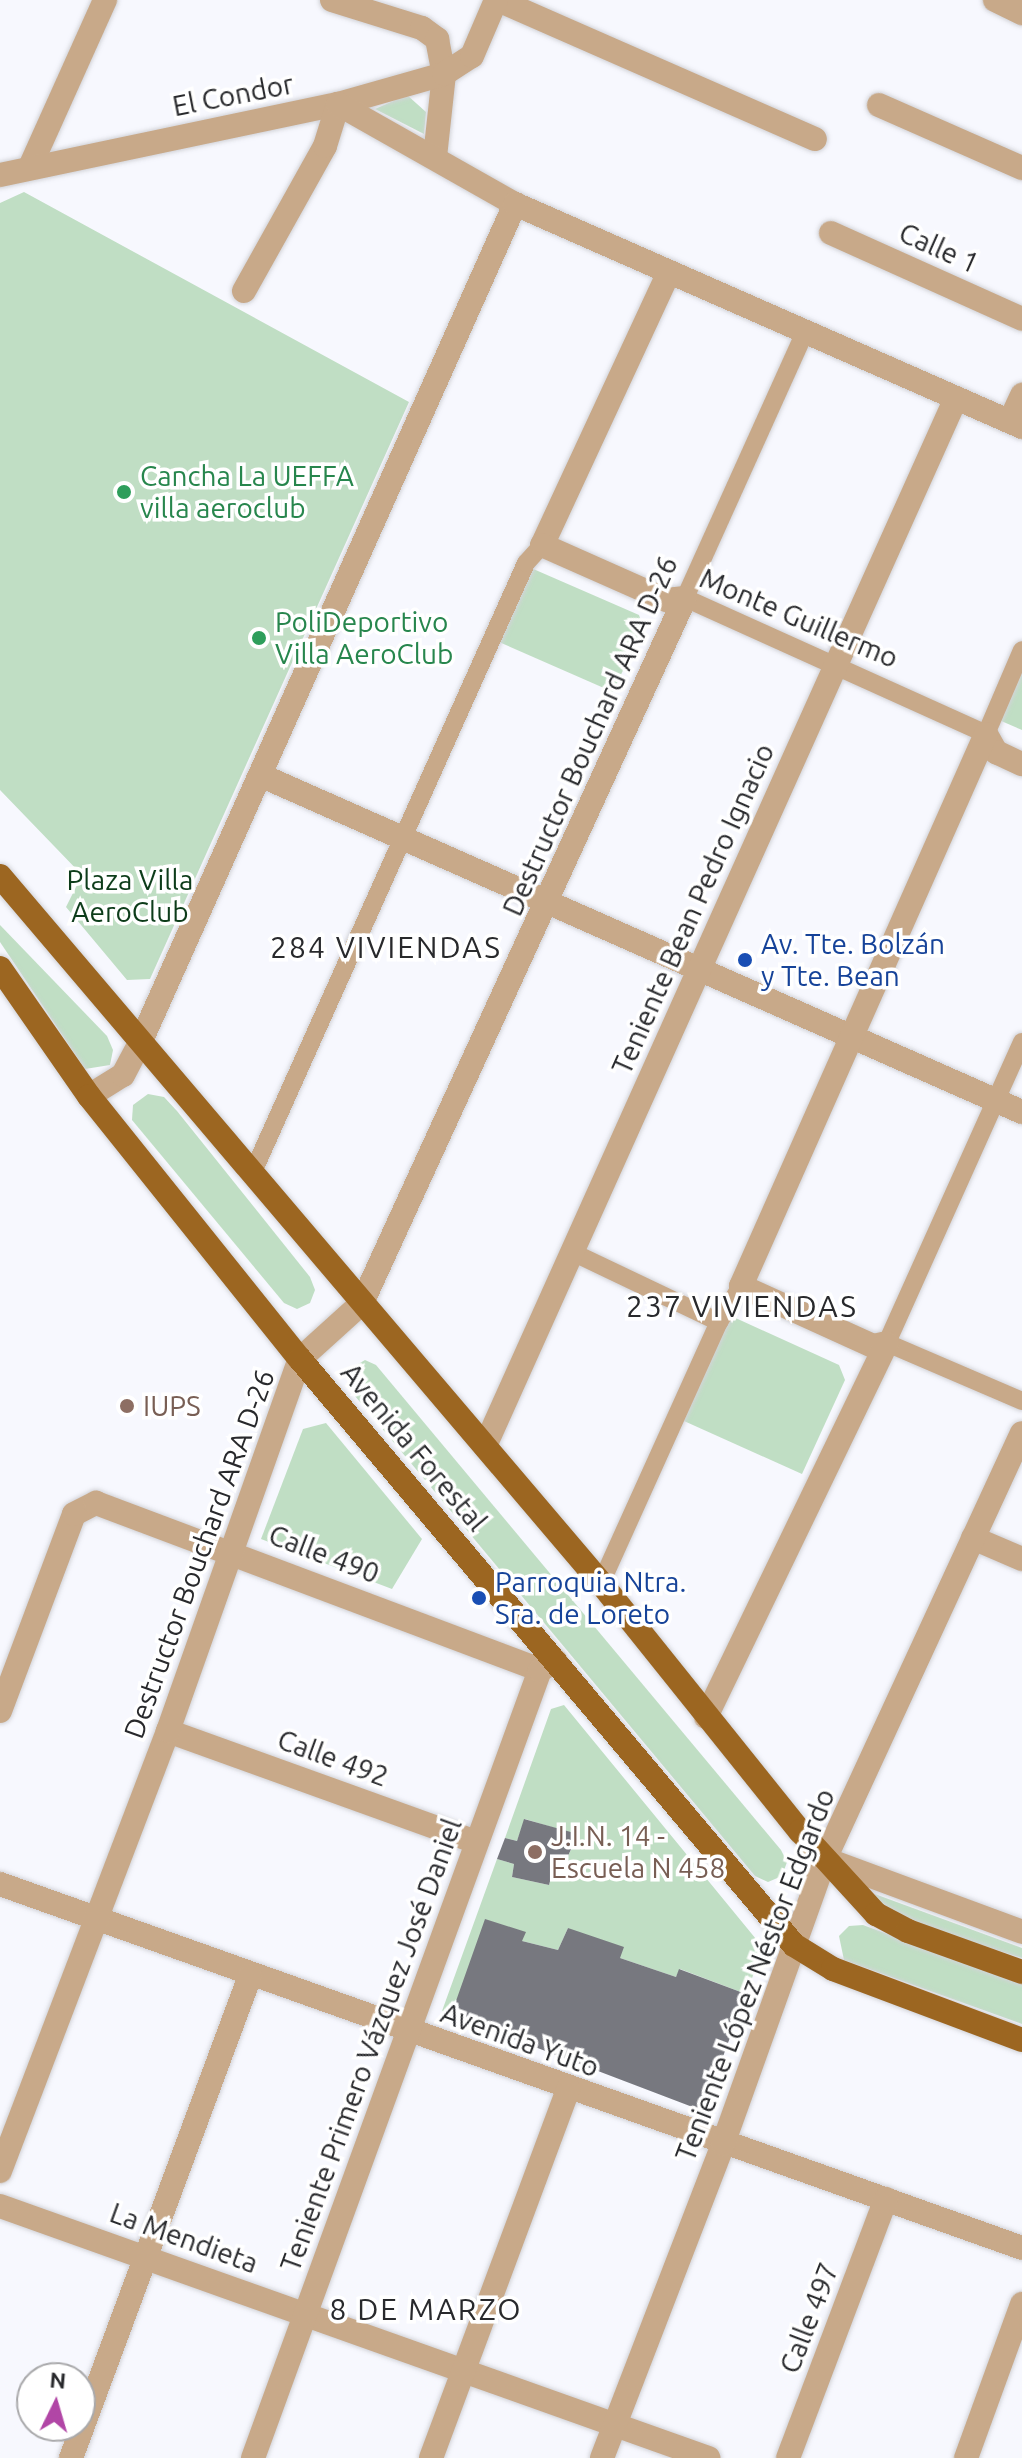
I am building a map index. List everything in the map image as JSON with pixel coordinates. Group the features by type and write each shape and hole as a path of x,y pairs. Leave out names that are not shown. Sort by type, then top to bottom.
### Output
{"main road":[{"name":"Avenida Forestal","path":"0,876 601,1583 706,1717 825,1859 876,1914 908,1931 1022,1972"},
{"name":"Avenida Forestal","path":"0,968 89,1096 548,1666 794,1945 833,1969 1022,2040"}],"street":[{"path":"11,167 105,0"},
{"path":"332,0 422,28 437,39 444,74 435,157"},
{"path":"497,0 815,139"},
{"name":"El Condor","path":"11,167 338,104 444,74 472,56 497,0"},
{"path":"995,0 1022,13"},
{"path":"244,291 325,146 338,104 515,204 1016,424 1022,395"},
{"path":"879,105 1022,168"},
{"path":"89,1096 123,1075 141,1041 515,204"},
{"name":"Calle 1","path":"831,233 1022,319"},
{"path":"253,1172 526,563 542,545 669,272"},
{"name":"Destructor Bouchard ARA D-26","path":"0,2171 168,1731 300,1359 362,1303 549,903 805,332"},
{"name":"Teniente Bean Pedro Ignacio","path":"485,1446 956,398"},
{"name":"Monte Guillermo","path":"542,545 666,600 685,598 834,664 986,734 996,752 1022,764"},
{"path":"601,1583 719,1322 741,1286 1022,650"},
{"path":"260,775 1022,1112"},
{"path":"706,1717 887,1343 1022,1042"},
{"path":"572,1252 719,1322"},
{"path":"741,1286 873,1346 887,1343 1022,1401"},
{"name":"Teniente López Néstor Edgardo","path":"602,2458 723,2144 825,1859 1022,1433"},
{"name":"Calle 490","path":"0,1711 74,1514 83,1506 96,1503 548,1666"},
{"path":"973,1538 1022,1559"},
{"name":"Teniente Primero Vázquez José Daniel","path":"253,2458 406,2031 548,1666"},
{"name":"Calle 492","path":"168,1731 477,1842"},
{"name":"Avenida Forestal","path":"825,1859 1022,1932"},
{"name":"Avenida Yuto","path":"0,1884 250,1976 1022,2248"},
{"path":"71,2458 250,1976"},
{"path":"431,2458 466,2371 568,2089"},
{"name":"Calle 497","path":"788,2458 886,2199"},
{"name":"La Mendieta","path":"0,2206 708,2458"},
{"path":"966,2458 1022,2304"}],"green space":[{"path":"407,95 426,112 424,134 375,109"},
{"name":"PoliDeportivo Villa AeroClub","path":"24,192 409,402 150,979 127,980 66,907 82,875 0,790 0,203"},
{"path":"531,568 639,615 643,627 613,692 499,642"},
{"path":"1022,668 1022,730 999,720"},
{"path":"0,925 107,1036 113,1050 110,1065 85,1069 0,942"},
{"path":"148,1094 164,1097 177,1111 310,1277 315,1290 310,1303 297,1309 284,1303 132,1120 133,1105"},
{"path":"729,1315 839,1365 845,1380 802,1474 684,1421"},
{"path":"365,1360 376,1365 781,1850 787,1862 782,1876 768,1882 755,1876 350,1390 348,1370"},
{"path":"326,1423 422,1539 392,1589 261,1539 303,1429"},
{"path":"564,1705 756,1939 760,1957 746,1994 680,1969 676,1977 620,1958 568,1928 558,1950 522,1941 451,2015 442,2011 497,1859 514,1864 512,1877 549,1885 557,1855 567,1858 578,1835 525,1819 517,1841 505,1838 551,1709"},
{"path":"872,1893 1022,1948 1022,1958 918,1925 870,1898"},
{"path":"863,1925 1022,1984 1022,2024 844,1960 839,1936 849,1926"}],"building":[{"name":"J.I.N. 14 - Escuela N 458","path":"524,1819 578,1834 567,1858 557,1855 549,1885 512,1877 514,1864 497,1859 505,1838 517,1841"},
{"path":"485,1919 526,1932 522,1941 558,1950 568,1928 624,1947 620,1958 676,1977 679,1969 746,1994 703,2111 451,2015"}],"place":[{"name":"Cancha La UEFFA villa aeroclub","path":"124,492"},
{"name":"PoliDeportivo Villa AeroClub","path":"259,638"},
{"name":"Av. Tte. Bolzán y Tte. Bean","path":"745,960"},
{"name":"IUPS","path":"127,1406"},
{"name":"Parroquia Ntra. Sra. de Loreto","path":"479,1598"},
{"name":"J.I.N. 14 - Escuela N 458","path":"535,1852"}],"district":[{"name":"284 VIVIENDAS","path":"386,947"},
{"name":"237 VIVIENDAS","path":"742,1306"},
{"name":"8 DE MARZO","path":"426,2309"}],"park label":[{"name":"Plaza Villa AeroClub","path":"130,896"}]}
